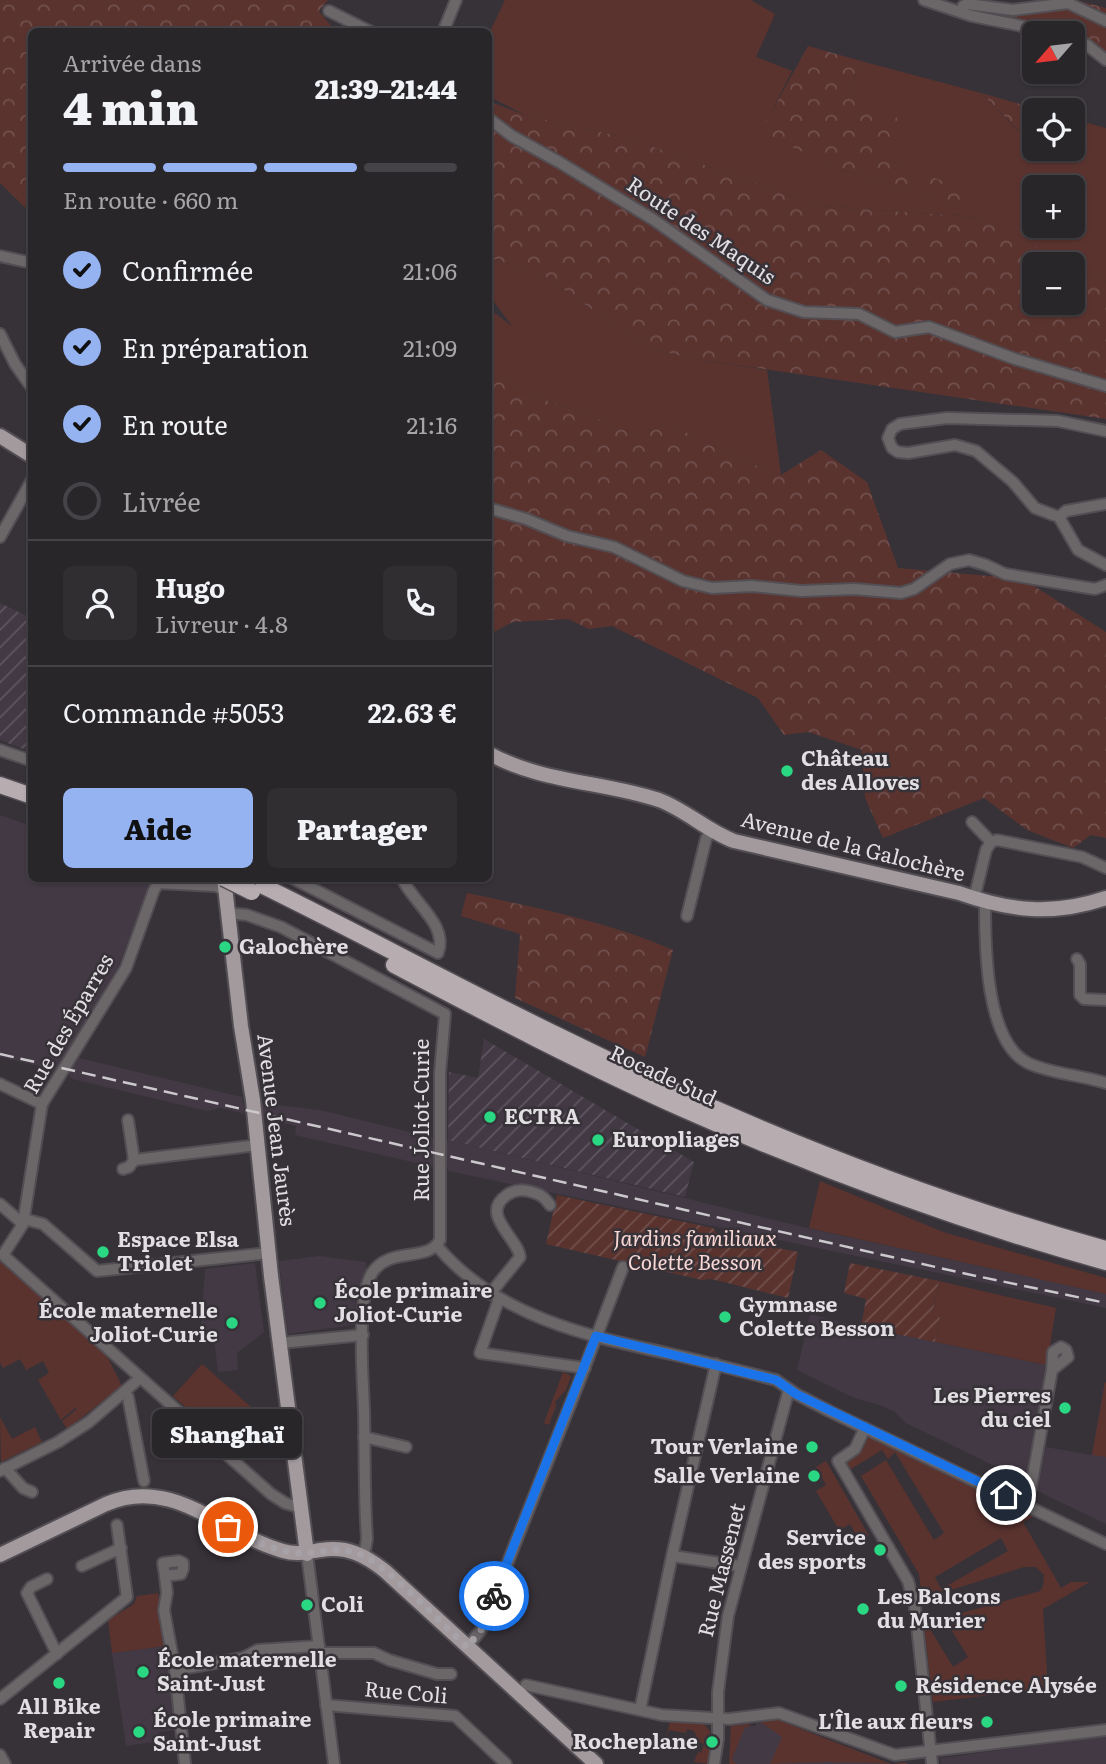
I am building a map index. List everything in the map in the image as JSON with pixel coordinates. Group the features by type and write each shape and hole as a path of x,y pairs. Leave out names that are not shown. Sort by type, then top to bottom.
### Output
{"highway":[{"path":"0,774 28,784"},
{"path":"0,785 28,795"},
{"name":"Rocade Sud","path":"225,883 250,884 560,1037 735,1118 943,1199 1106,1249"},
{"name":"Rocade Sud","path":"250,884 542,1041 702,1118 867,1185 1106,1262"}],"main road":[{"path":"0,436 28,454"},
{"name":"Avenue de la Galochère","path":"492,755 538,774 615,788 658,800 734,841 897,877 979,901 1021,909 1054,910 1106,898"},
{"name":"Avenue Jean Jaurès","path":"225,883 307,1553"},
{"path":"0,1555 106,1504 134,1496 171,1499 283,1551 307,1553 324,1550 359,1554 596,1764"}],"street":[{"path":"445,28 456,0"},
{"path":"924,0 961,12 1022,25"},
{"path":"961,12 967,4 1013,10 1066,2 1106,20"},
{"path":"329,11 363,28"},
{"path":"1085,44 1106,60"},
{"name":"Route des Maquis","path":"492,121 512,136 654,220 767,300 804,312 859,314 895,332 929,327 1015,359 1106,386"},
{"path":"0,256 28,263"},
{"path":"0,334 28,382"},
{"path":"1106,431 1058,421 947,418 900,424 892,429 888,436 892,448 902,453 955,446 976,451 1013,482 1035,508 1059,517 1078,550 1106,565"},
{"path":"0,537 28,487"},
{"path":"1059,517 1066,511 1106,504"},
{"path":"492,509 526,519 567,536 614,547 683,581 712,588 752,586 811,591 854,589 901,593 950,564 969,560 1005,575 1095,589 1106,585"},
{"path":"0,750 28,760"},
{"path":"972,822 991,842"},
{"path":"687,916 706,839 711,830"},
{"name":"Avenue de la Galochère","path":"979,901 986,850 991,842 997,840 1082,858 1106,868"},
{"path":"300,882 438,953 441,943 434,923 405,882"},
{"name":"Rue des Éparres","path":"140,1378 7,1260 4,1251 23,1221 42,1104 126,968 154,890 159,883 216,886 225,883"},
{"path":"979,901 989,979 998,1021 1009,1048 1029,1063 1106,1083"},
{"name":"Rue Joliot-Curie","path":"228,913 247,915 281,927 445,1014 440,1073 441,1231 437,1246"},
{"path":"1077,959 1080,964 1080,995 1084,999 1106,1000"},
{"path":"0,1084 42,1104"},
{"path":"123,1169 129,1167 134,1160 128,1120"},
{"path":"134,1160 258,1145"},
{"path":"550,1205 543,1195 523,1190 517,1190 503,1198 499,1205 501,1226 515,1243 520,1257 494,1296 480,1353 584,1368"},
{"path":"0,1203 23,1221 43,1224 97,1271 269,1253"},
{"path":"359,1554 368,1539 363,1335 367,1284 375,1269 394,1256 431,1251 437,1246 464,1275 494,1296 530,1315 596,1336 776,1380 789,1389 1106,1545"},
{"path":"467,1647 481,1630 622,1267"},
{"path":"280,1343 363,1335"},
{"path":"640,1710 716,1364"},
{"path":"1025,1504 1031,1487 1052,1370"},
{"path":"32,1492 23,1488 2,1469 78,1430 140,1378 271,1494 285,1503 301,1508"},
{"name":"Rue Massenet","path":"715,1764 718,1692 728,1616 789,1389"},
{"path":"125,1393 144,1481"},
{"path":"865,1427 855,1449 838,1461 908,1581 915,1606 932,1764"},
{"path":"365,1437 406,1447"},
{"path":"0,1699 127,1597 117,1525"},
{"path":"82,1566 121,1548"},
{"path":"307,1553 334,1764"},
{"path":"672,1556 740,1566"},
{"path":"165,1576 167,1593 164,1610 175,1670 185,1764"},
{"path":"47,1579 31,1587 27,1593 57,1654"},
{"path":"175,1670 243,1658 257,1650 319,1650 374,1653 424,1671 452,1674"},
{"path":"526,1685 662,1715 739,1718 779,1713 895,1755 1106,1730"},
{"name":"Rue Coli","path":"326,1705 455,1716 506,1764"},
{"path":"0,1755 5,1764"}],"shaded area":[{"path":"0,603 28,617 28,751 0,740"},
{"path":"0,815 28,825 28,882 150,882 119,965 66,1056 61,1071 0,1057"},
{"path":"484,1039 694,1162 685,1197 448,1140 449,1072 478,1078"},
{"path":"79,1058 242,1097 245,1114 221,1108 207,1111 72,1079 68,1073"},
{"path":"261,1103 320,1110 434,1138 434,1167 295,1135 296,1126 262,1118"},
{"path":"448,1140 803,1227 1106,1294 1106,1308 448,1171 444,1149"},
{"name":"École primaire Joliot-Curie","path":"319,1256 366,1262 367,1269 356,1294 355,1322 353,1325 288,1334 279,1261"},
{"name":"École maternelle Joliot-Curie","path":"255,1263 264,1332 237,1353 238,1370 218,1372 214,1339 200,1340 205,1269"},
{"path":"810,1314 1047,1365 1026,1481 906,1423 895,1412 852,1397 797,1370"},
{"path":"1105,1382 1106,1524 1035,1490 1046,1447 1092,1455"},
{"path":"166,1646 176,1730 159,1732 160,1741 126,1746 112,1653"},
{"path":"778,1720 891,1764 729,1764 731,1726 756,1726 756,1723"},
{"path":"1106,1736 1106,1764 941,1764 940,1758"}],"green space":[{"path":"0,0 328,0 319,11 333,28 28,28 28,210 0,183"},
{"path":"505,0 751,0 775,14 756,57 792,71 761,132 839,169 961,206 973,193 888,160 847,97 861,61 981,93 1022,135 1022,161 1085,161 1085,122 1106,128 1106,281 1085,271 1085,252 1047,252 975,217 820,206 631,139 525,115 492,98 492,28"},
{"path":"1075,0 1106,8 1106,64 1085,49 1085,21 1022,21 1022,25 994,17 997,5"},
{"path":"808,46 861,61 847,97 902,120 888,160 974,193 961,206 839,169 760,132"},
{"path":"981,93 1022,105 1022,134"},
{"path":"492,103 525,115 631,139 820,206 975,217 1047,252 1022,252 1022,315 1085,315 1085,271 1106,281 1106,419 689,358 657,350 617,327 543,275 492,258"},
{"path":"492,258 543,275 617,327 657,350 689,358 767,370 781,475 747,462 667,423 635,435 594,417 525,393 492,370 492,311 512,326 492,299"},
{"path":"492,370 525,393 594,417 635,435 667,423 747,462 781,475 821,450 867,482 898,568 1023,579 1106,632 1106,838 1091,835 1073,848 1027,830 984,798 883,838 865,798 862,750 808,732 784,735 758,698 612,626 589,629 568,619 513,622 492,633"},
{"path":"467,893 597,923 673,950 645,1057 515,998 520,934 461,916"},
{"path":"820,1181 943,1232 1106,1278 1106,1294 809,1228"},
{"name":"Jardins familiaux Colette Besson","path":"557,1195 713,1228 720,1237 798,1252 788,1298 546,1244"},
{"path":"0,1257 102,1346 122,1386 67,1429 62,1421 77,1409 61,1420 38,1380 49,1373 43,1361 26,1370 20,1359 3,1368 0,1362"},
{"path":"850,1263 939,1281 932,1314 940,1317 935,1342 861,1327 866,1299 844,1293"},
{"path":"939,1281 1056,1308 1047,1365 935,1342 940,1317 932,1315"},
{"path":"202,1364 251,1407 223,1440 173,1396"},
{"path":"563,1372 571,1376 566,1390 555,1402 549,1425 544,1423"},
{"path":"1106,1383 1106,1457 1092,1455"},
{"path":"0,1417 12,1439 35,1427 42,1442 1,1462"},
{"path":"870,1435 1037,1515 1023,1522 1061,1588 1071,1582 1090,1582 1043,1609 1048,1688 933,1702 924,1625 927,1624 953,1667 968,1657 944,1618 1040,1591 1044,1575 1036,1567 1024,1567 922,1599 919,1574 861,1476 886,1460 934,1540 944,1533 895,1452 888,1459 882,1450 851,1469 846,1463 860,1453","holes":["1001,1538 1008,1551 941,1589 935,1577"]},
{"path":"826,1461 869,1536 860,1541 850,1524 839,1530 816,1491 826,1485 816,1467"},
{"path":"158,1593 166,1646 112,1653 108,1620 134,1604 137,1596"},
{"path":"778,1720 890,1764 770,1764 782,1737 760,1722"},
{"path":"670,1721 703,1723 710,1731 709,1764 694,1762 704,1744 699,1742 694,1731 687,1729 686,1733 669,1730 665,1743"},
{"path":"749,1724 750,1727 745,1727 732,1759 736,1764 729,1764 731,1726"}],"railway":[{"path":"0,1054 962,1273 1106,1303"}],"way so far":[{"path":"228,1527 283,1551 307,1553 340,1550 364,1556 467,1647 481,1630 494,1596"}],"place":[{"name":"Château des Alloves","path":"787,771"},
{"name":"Galochère","path":"225,947"},
{"name":"ECTRA","path":"490,1117"},
{"name":"Europliages","path":"598,1140"},
{"name":"Espace Elsa Triolet","path":"103,1252"},
{"name":"École primaire Joliot-Curie","path":"320,1303"},
{"name":"Gymnase Colette Besson","path":"725,1317"},
{"name":"École maternelle Joliot-Curie","path":"232,1323"},
{"name":"Les Pierres du ciel","path":"1065,1408"},
{"name":"Tour Verlaine","path":"812,1447"},
{"name":"Salle Verlaine","path":"814,1476"},
{"name":"Shanghaï","path":"228,1527"},
{"name":"Service des sports","path":"880,1550"},
{"name":"Coli","path":"307,1605"},
{"name":"Les Balcons du Murier","path":"863,1609"},
{"name":"École maternelle Saint-Just","path":"143,1672"},
{"name":"All Bike Repair","path":"59,1683"},
{"name":"Résidence Alysée","path":"901,1686"},
{"name":"L'Île aux fleurs","path":"987,1722"},
{"name":"École primaire Saint-Just","path":"139,1732"},
{"name":"Rocheplane","path":"712,1742"}],"route":[{"path":"494,1596 596,1336 776,1380 796,1394 1006,1495"}]}
